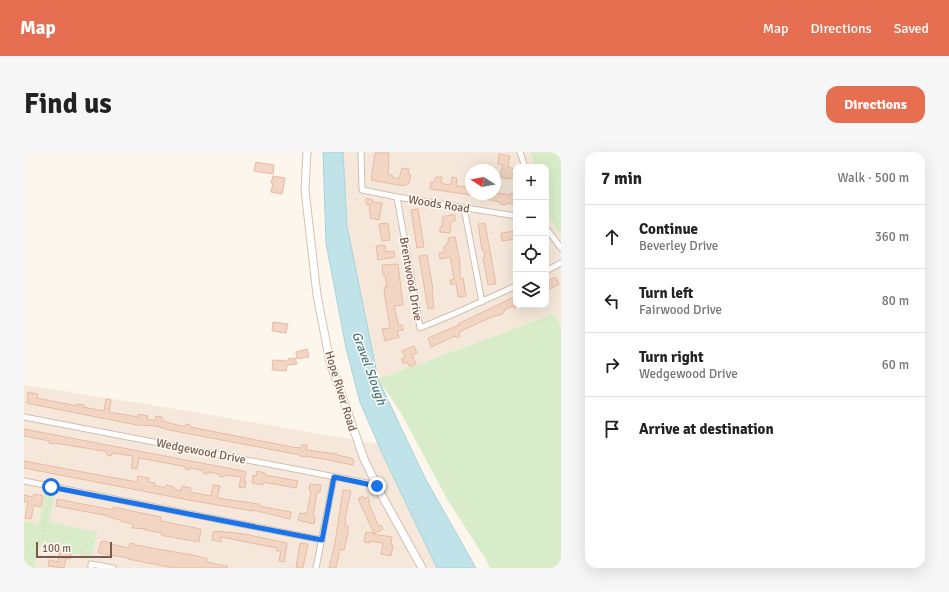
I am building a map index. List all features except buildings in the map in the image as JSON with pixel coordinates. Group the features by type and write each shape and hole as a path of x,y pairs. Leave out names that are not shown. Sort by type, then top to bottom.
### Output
{"street":[{"name":"Hope River Road","path":"306,152 306,197 317,295 330,362 364,459 377,486 422,568"},
{"name":"Woods Road","path":"361,152 362,190 513,216"},
{"path":"520,152 524,164"},
{"name":"Brentwood Drive","path":"397,197 420,328 513,287"},
{"path":"464,208 482,302"},
{"path":"549,232 561,248"},
{"path":"549,269 561,263"},
{"name":"Wedgewood Drive","path":"24,417 377,486"},
{"path":"316,568 334,477"},
{"path":"24,481 322,540"},
{"path":"91,566 113,568"}],"path":[{"path":"24,559 30,547 43,537 46,510 50,503 49,496 51,487"},
{"path":"45,521 50,527 61,532 81,549 91,566"}],"shaded area":[{"path":"343,152 530,152 534,164 513,164 513,308 549,308 549,212 553,225 561,235 561,327 553,314 378,379 347,226"},
{"path":"24,385 152,405 379,444 437,568 24,568"}],"green space":[{"path":"530,152 561,152 561,235 555,227 549,214 549,164 534,164"},
{"path":"554,314 561,327 561,568 490,568 447,499 401,413 378,379"},
{"path":"45,491 55,493 49,522 97,532 92,557 39,547 34,568 24,568 24,521 39,524"}],"water":[{"name":"Gravel Slough","path":"323,152 343,152 347,226 378,379 425,478 476,568 437,568 382,453 360,402 346,348 326,243"}],"route":[{"path":"51,487 322,540 334,477 377,486"}]}
